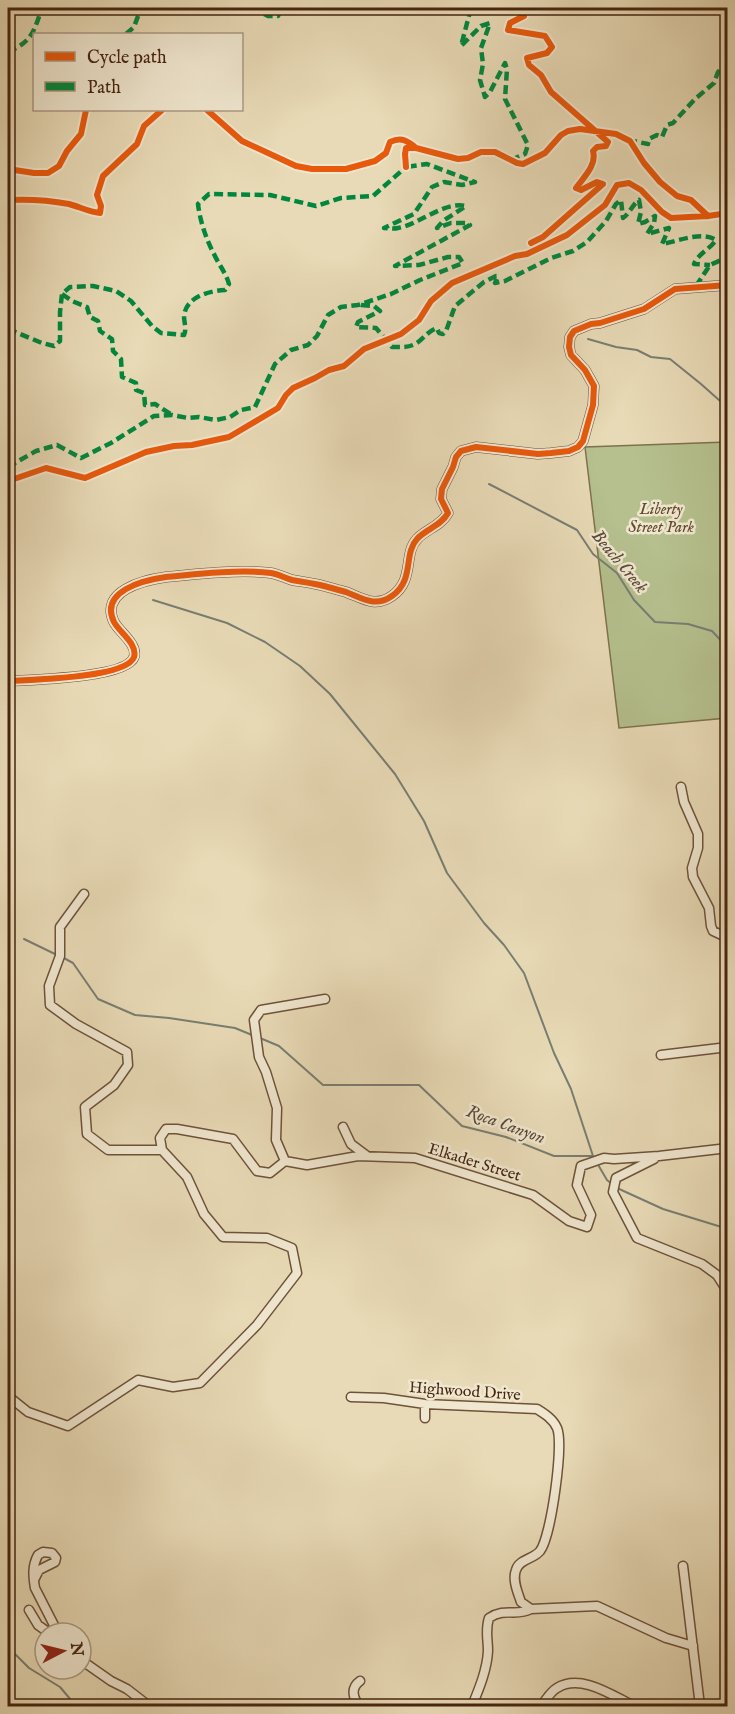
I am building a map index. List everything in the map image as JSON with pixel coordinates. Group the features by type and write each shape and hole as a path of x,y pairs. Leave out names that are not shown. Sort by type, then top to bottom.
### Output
{"street":[{"path":"8,681 70,678 121,667 129,663 134,658 134,652 114,623 111,613 112,602 128,587 150,580 203,574 273,573 346,592 372,603 387,599 394,595 406,578 413,544 447,516 448,513 441,499 442,489 461,451 476,447 538,454 551,453 569,451 578,447 583,441 593,405 594,386 585,370 571,355 570,337 574,332 591,324 644,309 675,289 728,285"},
{"path":"681,787 684,802 698,834 698,848 692,868 693,878 710,908 713,930 728,938"},
{"path":"8,1396 28,1412 68,1426 138,1380 173,1387 200,1383 257,1324 297,1273 292,1248 267,1239 223,1237 204,1214 187,1178 162,1150 108,1150 87,1134 85,1107 114,1085 129,1065 128,1052 76,1024 50,1005 49,986 59,961 60,927 84,894"},
{"path":"285,1161 276,1140 277,1108 259,1057 254,1020 261,1010 326,999"},
{"path":"661,1055 728,1047"},
{"path":"343,1127 351,1144 367,1156"},
{"name":"Elkader Street","path":"162,1150 160,1138 166,1129 177,1129 233,1138 257,1171 270,1173 285,1161 307,1165 358,1156 416,1158 533,1195 569,1221 587,1227 591,1215 577,1185 581,1166 604,1158 659,1156 728,1148"},
{"path":"659,1156 616,1178 613,1192 637,1238 702,1264 717,1275 728,1292"},
{"path":"383,1386 384,1398"},
{"name":"Highwood Drive","path":"351,1397 384,1398 425,1404 537,1409 549,1417 557,1428 559,1437 558,1472 546,1540 539,1553 523,1561 516,1570 515,1583 521,1602 531,1609"},
{"path":"425,1404 425,1418"},
{"path":"728,1510 728,1526"},
{"path":"683,1566 700,1707"},
{"path":"34,1580 35,1588 52,1621"},
{"path":"472,1707 487,1661 486,1626 489,1618 505,1611 524,1613 531,1609 597,1606 666,1638 693,1646"},
{"path":"29,1610 36,1621"},
{"path":"93,1668 127,1689 149,1707"},
{"path":"360,1681 356,1684 353,1693 354,1701 360,1707"},
{"path":"541,1707 555,1689 568,1684 584,1684 602,1690 634,1707"}],"green space":[{"name":"Liberty Street Park","path":"727,442 727,718 619,728 585,447"}],"waterway":[{"path":"588,339 637,350 651,357 670,359 728,408"},
{"name":"Beach Creek","path":"489,484 577,530 593,554 617,573 634,600 655,622 688,624 712,631 728,648"},
{"path":"153,600 227,623 265,642 300,666 330,694 395,774 424,821 447,873 524,973 554,1053 571,1089 593,1156"},
{"name":"Roca Canyon","path":"24,939 57,955"},
{"name":"Roca Canyon","path":"62,957 73,963 98,999 135,1015 235,1028 252,1035"},
{"name":"Roca Canyon","path":"260,1038 279,1046 323,1085 419,1085 462,1126 506,1137 554,1156 593,1156 594,1158"},
{"name":"Roca Canyon","path":"597,1163 607,1180 613,1185"},
{"name":"Roca Canyon","path":"617,1188 663,1209 728,1229"},
{"path":"8,1647 29,1668 60,1687 76,1706"}],"marked path":[{"path":"8,52 22,44 31,35 42,8"},
{"path":"127,33 134,27 141,8"},
{"path":"252,8 268,16 278,16 282,8"},
{"path":"471,8 461,46 481,26 490,23 481,48 483,64 480,80 485,97 505,63 507,69 505,99 528,145 525,154 513,159"},
{"path":"628,140 648,144 649,139 657,135 662,137 667,125 673,123 695,99 714,83 722,68 728,86"},
{"path":"8,467 36,451 57,445 81,458 111,443 154,416 172,415 216,420 255,407 275,364 291,350 308,345 317,336 328,315 341,307 358,305 391,294 463,263 459,257 448,257 419,265 395,266 470,225 451,223 437,228 443,221 466,206 449,207 406,226 384,228 414,214 432,187 444,182 462,185 475,182 427,164 406,167"},
{"path":"8,329 54,346 60,341 62,294 70,287 93,286 116,291 131,301 161,333 184,335 184,316 189,304 199,296 225,290 229,284 208,242 200,217 198,204 209,194 270,195 316,206 341,198 373,196 406,167"},
{"path":"361,305 374,306 380,311 358,322 356,327 376,328 392,347 414,345 437,328 439,333 443,334 455,306 484,282 496,276 498,276 495,283 505,281 551,258 573,251 587,242 621,200 623,218 639,200 641,212 638,224 655,216 654,223 647,234 669,228 662,244 690,237 704,236 716,240 694,264 710,265"},
{"path":"696,286 710,265 728,257"},
{"path":"62,294 87,307 90,317 98,321 100,331 112,339 113,351 121,359 122,377 136,383 136,390 144,393 145,405 155,404 172,415"}],"cycle path":[{"path":"519,8 524,16 510,23 508,30 545,36 552,47 547,53 527,58 529,65 541,75 551,92 608,142 606,146 597,147 593,151 591,166 576,188 581,190 597,182 603,184 543,237 531,243"},
{"path":"8,169 48,173 59,166 67,151 81,134 86,111"},
{"path":"8,200 38,200 69,204 100,213 101,206 97,195 103,176 137,144 144,126 161,111"},
{"path":"208,111 242,141 296,166 312,169 346,169 375,161 386,153 390,142 397,140 407,141 416,148"},
{"path":"406,167 406,148 416,148 458,159 468,158 481,152 495,152 523,164 545,153 561,135 568,131 580,129 616,134 630,141 660,182 677,196 691,200 708,216"},
{"path":"8,486 14,479 46,468 85,478 146,452 229,437 278,408 293,388 329,370 344,366 364,349 401,334 419,320 431,301 452,283 515,256 527,254 567,235 605,205 617,185 629,183 641,190 671,218 728,213"},
{"path":"8,681 97,674 127,664 134,657 133,647 114,622 111,611 113,602 126,589 146,581 219,572 259,572 324,586 369,601 386,600 399,590 404,582 410,552 417,539 448,513 441,499 442,489 461,451 476,447 538,454 551,453 569,451 578,447 583,441 593,405 594,386 585,370 571,355 570,337 574,331 644,309 675,289 728,285"}]}
